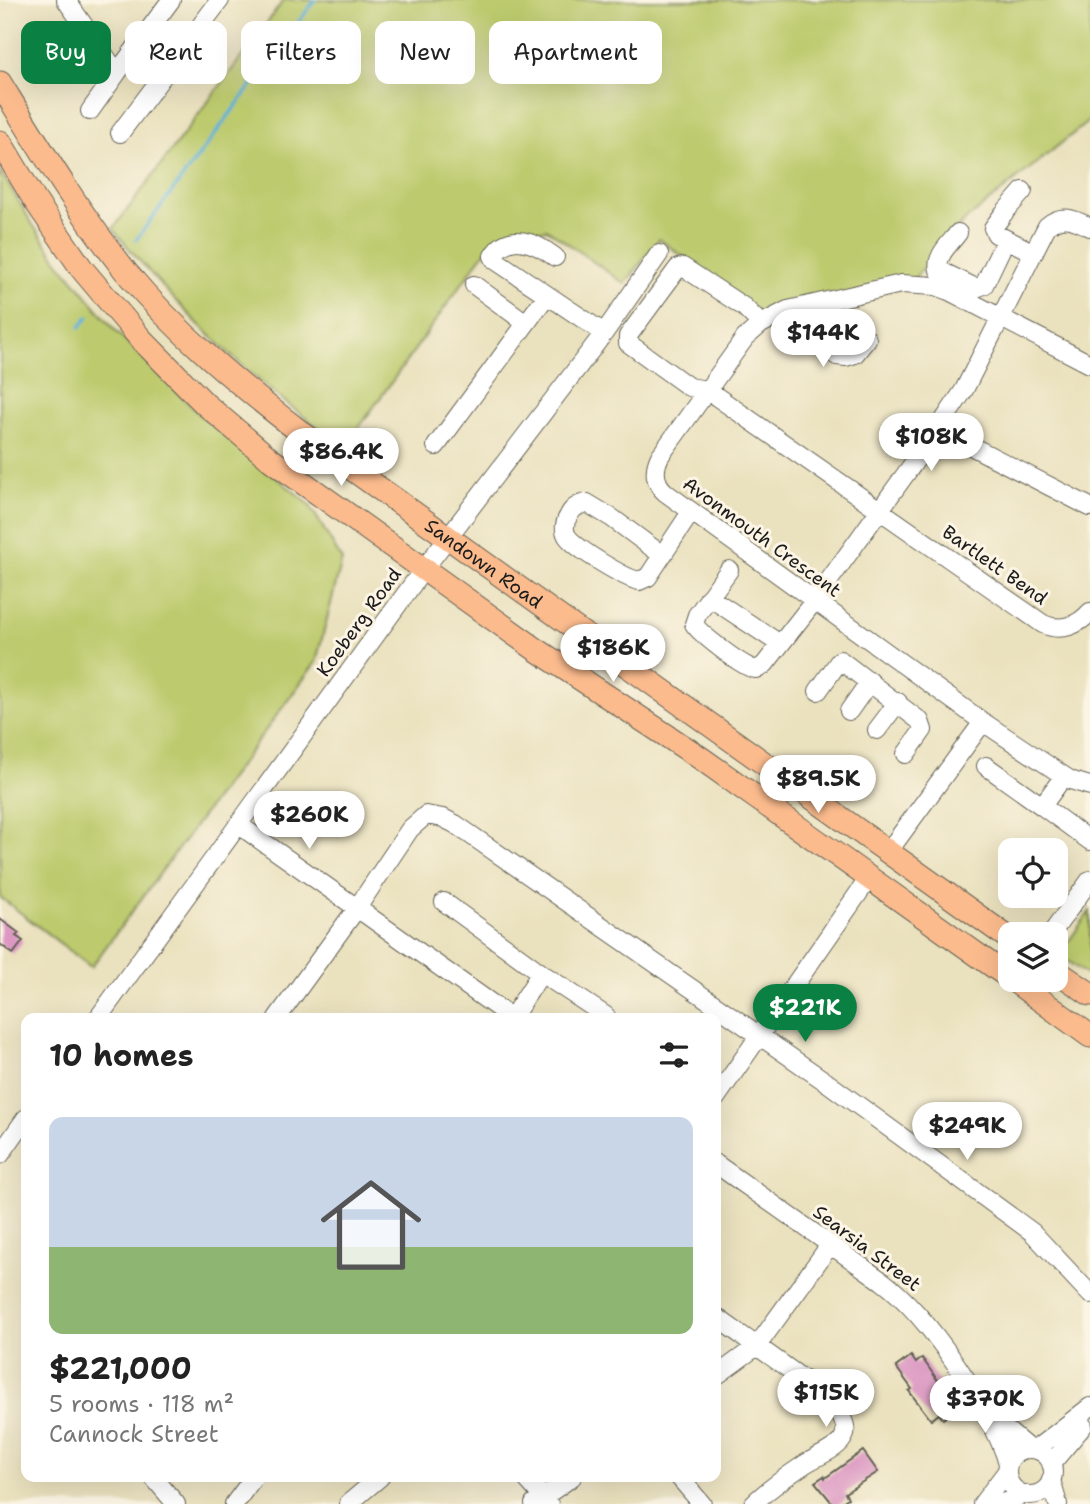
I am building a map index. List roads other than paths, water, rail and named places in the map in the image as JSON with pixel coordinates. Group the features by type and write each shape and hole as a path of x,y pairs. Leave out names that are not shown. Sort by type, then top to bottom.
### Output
{"main road":[{"name":"Sandown Road","path":"0,83 56,176 128,274 181,331 240,384 299,431 998,930"},
{"name":"Sandown Road","path":"0,142 34,199 82,269 141,339 205,404 270,459 534,648 702,759 998,970"},
{"path":"1068,979 1090,994"},
{"name":"Sandown Road","path":"1029,992 1090,1036"}],"street":[{"path":"66,0 117,73"},
{"path":"90,111 171,0"},
{"path":"120,133 220,0"},
{"path":"1023,191 993,228 996,234 1034,253"},
{"path":"729,570 697,614 694,624 754,669 765,664 815,600 964,390 1047,226 1058,219 1072,218 1090,226"},
{"path":"958,233 939,258 937,265 939,270 976,288 984,285 1006,239"},
{"path":"555,257 529,242 505,243 493,254 495,260 604,333"},
{"name":"Koeberg Road","path":"102,1013 423,570 604,333 659,254"},
{"name":"Bartlett Bend","path":"761,324 744,307 683,267 678,268 628,336 628,342 689,387 708,390 1049,627 1069,626 1081,621 1090,612"},
{"name":"Avonmouth Crescent","path":"1090,364 936,286 901,284 788,310 761,324 745,338 660,456 655,476 661,489 691,512 983,722 1064,776 1081,785 1090,786"},
{"path":"474,285 526,323"},
{"path":"436,446 547,295"},
{"path":"806,306 813,336 837,356 855,354 867,339"},
{"path":"938,429 1090,508"},
{"path":"662,555 587,503 569,513 565,532 569,540 606,565 634,580 643,580 648,577 691,512"},
{"path":"709,597 780,644"},
{"path":"818,691 860,634"},
{"path":"841,660 918,718 923,730 906,754"},
{"path":"849,711 870,681"},
{"path":"877,730 898,702"},
{"path":"888,852 983,722"},
{"path":"986,766 1090,841"},
{"path":"1042,806 1064,776"},
{"path":"287,1013 410,829 426,816 443,818 760,1035 1032,1232 1090,1294"},
{"path":"239,825 505,1013"},
{"path":"721,1091 869,878"},
{"path":"1060,922 1090,880"},
{"path":"444,902 541,973 601,1013"},
{"path":"515,1013 541,973"},
{"path":"0,1154 21,1125"},
{"name":"Searsia Street","path":"721,1168 882,1281 906,1301 927,1324 971,1389 996,1433 1007,1467"},
{"path":"721,1372 757,1346 830,1245"},
{"path":"721,1321 828,1397 844,1420 843,1439 838,1445 764,1492 753,1504"},
{"path":"971,1389 1003,1427 1048,1457 1058,1504"},
{"path":"982,1504 1019,1452 1033,1449 1090,1408"},
{"path":"1000,1504 1033,1498 1044,1490 1071,1438 1090,1418"},
{"path":"1007,1467 1012,1486 1033,1498"},
{"path":"157,1482 176,1504"},
{"path":"234,1504 250,1482"},
{"path":"348,1504 367,1482"},
{"path":"528,1482 542,1502 566,1482"},
{"path":"683,1482 702,1504"}],"waterway":[{"path":"136,240 315,0"},
{"path":"80,327 88,317"}]}
